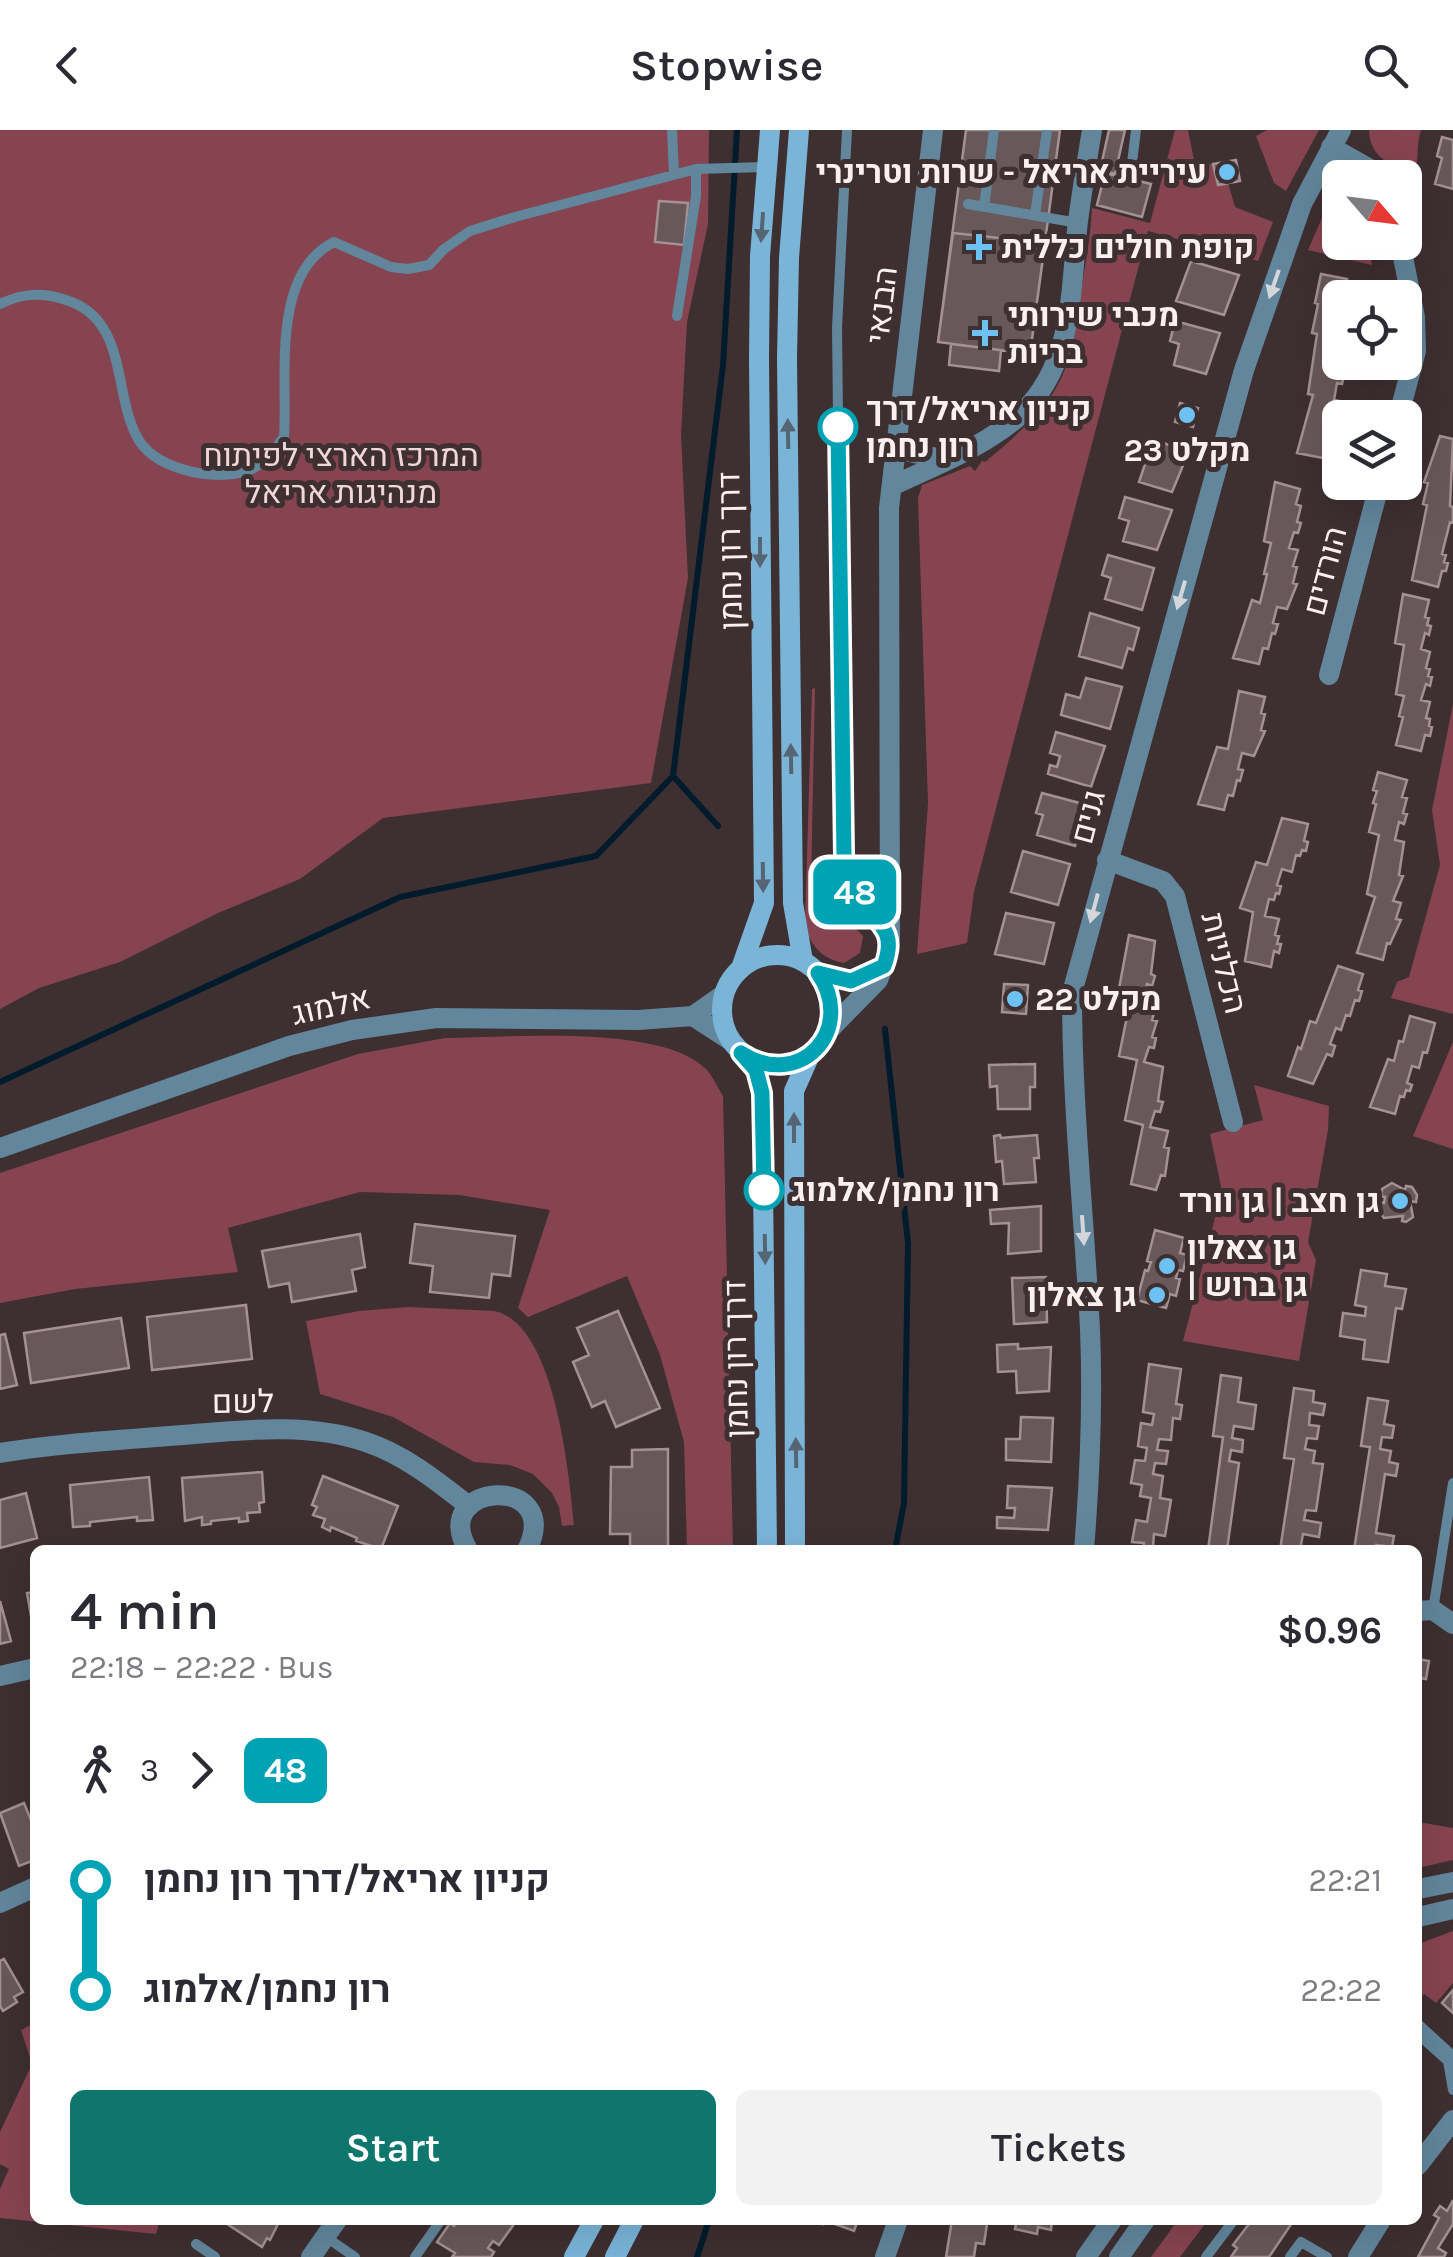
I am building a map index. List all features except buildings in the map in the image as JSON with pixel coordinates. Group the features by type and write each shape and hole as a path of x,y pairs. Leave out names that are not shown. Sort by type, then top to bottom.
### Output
{"main road":[{"name":"דרך רון נחמן","path":"741,968 764,903 758,358 760,256 770,130"},
{"name":"דרך רון נחמן","path":"799,130 789,258 788,378 793,903 810,967"},
{"path":"771,954 810,967 831,1000 828,1030 810,1055 799,1061 775,1066 752,1060 736,1046 720,1013 723,995 741,968 771,954"},
{"name":"דרך רון נחמן","path":"736,1046 756,1070 762,1093 766,1545"},
{"name":"דרך רון נחמן","path":"795,1545 794,1091 810,1055"},
{"path":"574,2257 591,2225"},
{"path":"615,2257 631,2225"}],"street":[{"name":"הבנאי","path":"828,1030 878,980 890,948 889,508 934,130"},
{"path":"892,486 982,442 1020,415 1052,374 1067,333 1092,130"},
{"path":"1336,138 1354,160"},
{"name":"גנים","path":"1084,1545 1090,1478 1090,1367 1072,1081 1072,993 1244,370 1308,192 1336,138"},
{"path":"1403,400 1416,352 1415,317 1404,260"},
{"path":"896,448 946,460"},
{"name":"הורדים","path":"1329,675 1375,500"},
{"name":"הכלניות","path":"1107,860 1163,881 1176,896 1233,1122"},
{"path":"810,967 851,981 884,966"},
{"name":"אלמוג","path":"0,1148 288,1046 352,1030 436,1018 638,1020 692,1016 723,995"},
{"path":"692,1016 736,1046"},
{"name":"לשם","path":"0,1454 74,1442 228,1430 320,1431 365,1442 405,1460 469,1506"},
{"path":"466,1545 461,1528 469,1506 490,1494 504,1493 520,1501 533,1523 528,1545"},
{"path":"1425,1610 1453,1624"},
{"path":"0,1676 30,1669"},
{"path":"1422,1889 1453,1882"},
{"path":"0,1903 30,1888"},
{"path":"1422,1916 1453,1908"},
{"path":"1422,2159 1453,2120"},
{"path":"884,2257 896,2225"},
{"path":"1086,2257 1108,2225"},
{"path":"1119,2257 1142,2225"},
{"path":"1358,2257 1379,2225"},
{"path":"310,2257 331,2228"}],"lane":[{"path":"672,130 674,174"},
{"path":"847,130 837,328 843,843 851,886 890,937"},
{"path":"984,207 994,130"},
{"path":"1035,215 1047,130"},
{"path":"1132,163 1136,130"},
{"path":"0,304 33,293 74,302 109,333 136,438 164,463 208,475 246,472 264,460 284,437 286,326 306,269 324,247 334,242 390,267 408,269 430,265 444,249 470,231 696,169 766,167"},
{"path":"677,316 693,224 696,169"},
{"path":"968,204 1078,223"},
{"path":"1425,1610 1453,1482"},
{"path":"1422,2028 1453,2056"},
{"path":"1422,2038 1448,2061 1453,2090"},
{"path":"416,2257 438,2225"},
{"path":"1206,2257 1230,2225"},
{"path":"331,2228 355,2257"},
{"path":"1290,2257 1301,2242 1327,2257"},
{"path":"196,2244 215,2257"}],"green space":[{"name":"המרכז הארצי לפיתוח מנהיגות אריאל","path":"0,130 709,130 708,224 687,322 681,435 688,578 651,783 383,818 300,879 218,913 120,962 39,988 0,1009"},
{"path":"1175,130 1188,130 1195,165 1213,164 1217,185 1228,183 1235,207 1273,222 1258,261 1148,231 974,892 967,943 917,954 928,803 918,498 922,485 970,466 975,471 1045,404 1066,367 1072,345 1092,208 1150,223"},
{"path":"1267,130 1319,130 1286,191 1274,183 1256,136"},
{"path":"1369,130 1421,130 1417,160 1385,160 1370,139"},
{"path":"1322,218 1322,253 1308,250"},
{"path":"815,688 811,885 825,888 839,912 863,936 860,953 844,963 818,950 805,923"},
{"path":"1453,704 1453,1014 1391,998 1397,982 1409,977 1440,865 1432,810"},
{"path":"583,1036 656,1045 685,1055 707,1070 723,1096 733,1545 687,1545 684,1442 660,1355 627,1276 528,1317 518,1308 550,1210 459,1195 360,1192 228,1228 238,1272 75,1289 0,1303 0,1173 358,1054 445,1038"},
{"path":"1453,1042 1453,1149 1413,1136"},
{"path":"1254,1085 1329,1106 1308,1242 1316,1260 1299,1361 1183,1341 1222,1191 1210,1134 1263,1120"},
{"path":"409,1307 494,1311 515,1322 532,1342 555,1403 574,1525 562,1526 552,1493 533,1474 510,1465 474,1462 393,1417 320,1394 306,1321"},
{"path":"1422,1823 1453,1828 1453,1860 1422,1867"},
{"path":"1453,1931 1453,1983 1436,2003 1422,1996 1422,1943"},
{"path":"30,2026 30,2058 21,2030"},
{"path":"30,2068 30,2221 0,2218 0,2189 9,2169 0,2164 0,2132"},
{"path":"68,2225 159,2225 156,2234"},
{"path":"1174,2225 1204,2225 1180,2257 1151,2257"}],"waterway":[{"path":"718,826 673,776 723,365 737,130"},
{"path":"0,1082 400,897 596,856 673,776"},
{"path":"885,1029 908,1243 904,1503 896,1545"},
{"path":"697,2257 707,2225"}],"bus line":[{"name":"48","path":"764,1190 760,1080 741,1053 775,1066 810,1055 828,1030 832,1016 827,986 818,973 851,981 884,966 890,948 890,937 851,886 844,855 838,427"}],"place":[{"name":"עיריית אריאל - שרות וטרינרי","path":"1227,172"},
{"name":"קופת חולים כללית","path":"979,247"},
{"name":"מכבי שירותי בריות","path":"985,333"},
{"name":"מקלט 23","path":"1187,415"},
{"name":"קניון אריאל/דרך רון נחמן","path":"838,427"},
{"name":"מקלט 22","path":"1015,999"},
{"name":"רון נחמן/אלמוג","path":"764,1190"},
{"name":"גן חצב | גן וורד","path":"1400,1201"},
{"name":"גן צאלון | גן ברוש","path":"1167,1266"},
{"name":"גן צאלון","path":"1157,1295"}]}
